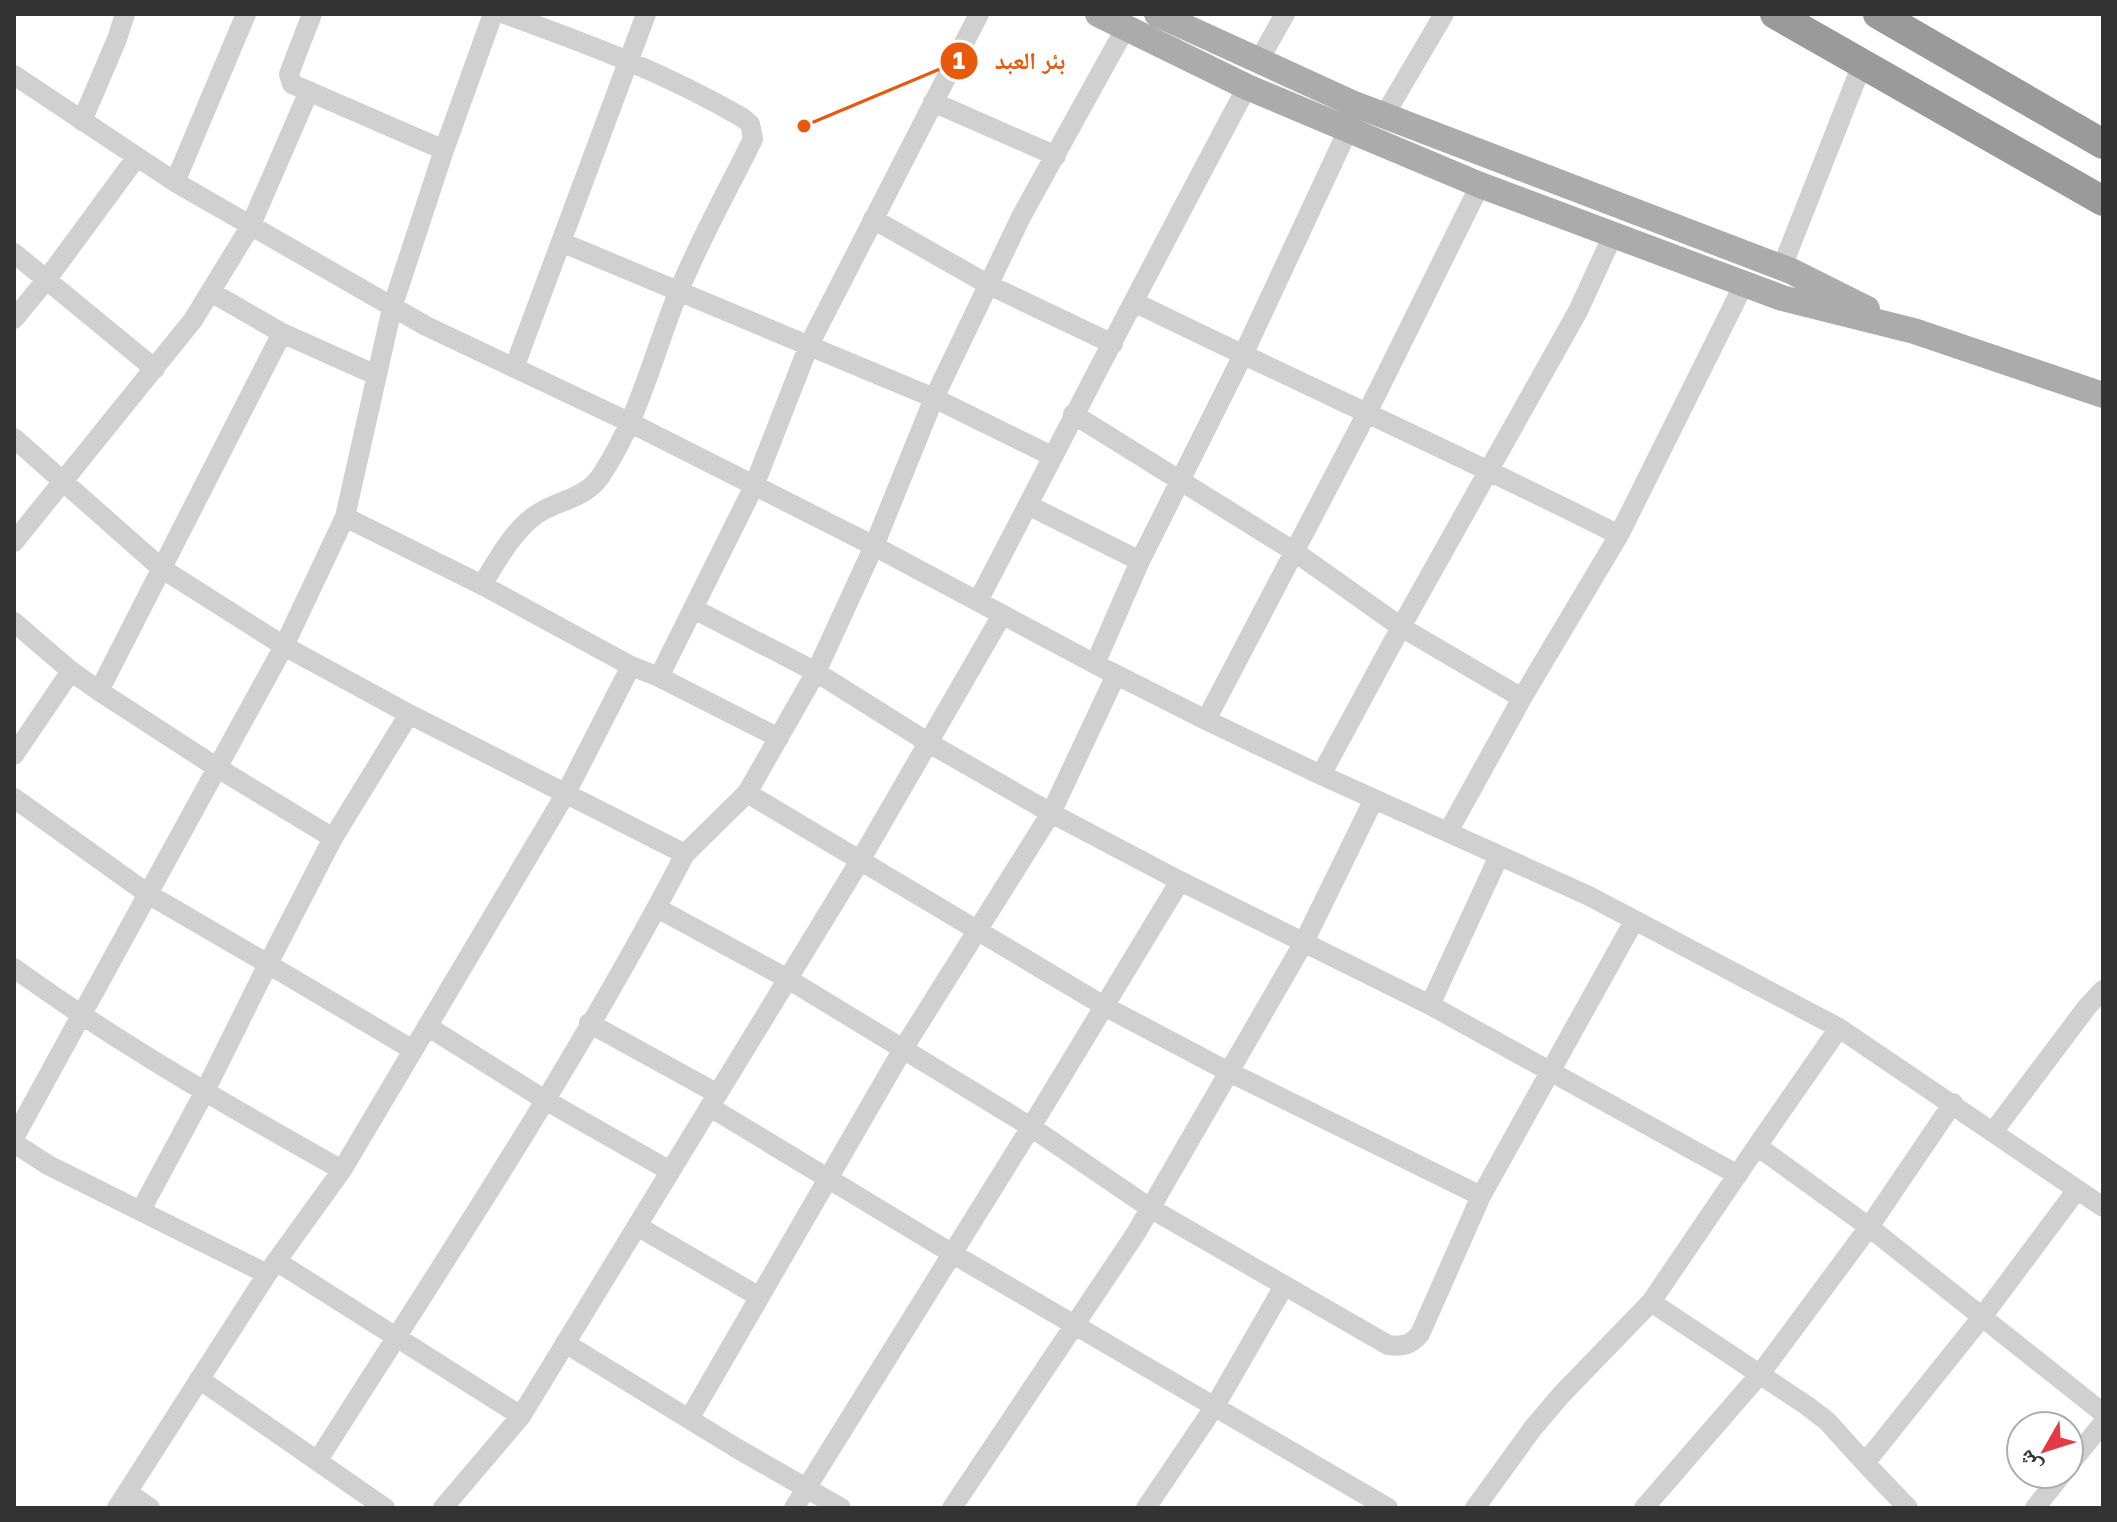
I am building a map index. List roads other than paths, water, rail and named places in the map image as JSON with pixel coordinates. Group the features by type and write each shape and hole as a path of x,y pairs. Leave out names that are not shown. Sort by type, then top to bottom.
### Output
{"highway":[{"path":"1775,14 2103,201"},
{"path":"1878,14 2103,144"}],"main road":[{"path":"1098,14 1247,87 1480,185 1782,298 1914,331 2103,395"},
{"path":"1157,14 1384,116 1782,267 1914,331"}],"street":[{"path":"82,121 125,14"},
{"path":"175,182 246,14"},
{"path":"312,14 289,78 292,84 444,150"},
{"path":"493,14 392,308 345,517 284,646 14,1140 48,1165 141,1210 272,1267 396,1337 521,1416"},
{"path":"482,585 517,532 533,517 553,504 573,499 597,481 631,423 679,290 753,139 753,131 743,118 695,90 627,59 505,14"},
{"path":"514,368 646,14"},
{"path":"659,677 754,486 809,345 979,14"},
{"path":"1258,62 1285,14"},
{"path":"1384,116 1444,14"},
{"path":"318,1460 545,1100 685,854 747,793 779,738 816,672 874,546 934,398 1021,217 1126,27"},
{"path":"1782,267 1863,62"},
{"path":"15,76 136,158 392,308 631,423 1206,720 1589,896 1839,1028 2103,1207"},
{"path":"978,601 1073,414 1113,344 1247,87"},
{"path":"14,542 155,369 211,292 250,227 309,91"},
{"path":"933,102 1056,156"},
{"path":"1095,664 1140,561 1243,355 1348,130"},
{"path":"14,319 136,158"},
{"path":"1206,720 1368,411 1480,185"},
{"path":"873,219 989,285 1113,344"},
{"path":"1321,775 1578,311 1613,235"},
{"path":"561,242 934,398 1052,456"},
{"path":"14,253 155,369"},
{"path":"1448,832 1522,698 1619,535 1744,284"},
{"path":"211,292 282,333 376,375"},
{"path":"1134,302 1490,469 1619,535"},
{"path":"99,691 282,333"},
{"path":"1073,414 1295,552 1401,627 1522,698"},
{"path":"14,438 161,568 284,646 409,714 685,854"},
{"path":"1028,505 1140,561"},
{"path":"345,517 482,585 631,666 779,738"},
{"path":"694,609 816,672 929,743 1051,813 1430,1005 1738,1175"},
{"path":"443,1508 521,1416 861,859 1002,615"},
{"path":"14,622 99,691 333,838"},
{"path":"150,1508 122,1500 272,1267 342,1170 566,793 631,666"},
{"path":"14,755 71,671"},
{"path":"689,1419 903,1049 1051,813 1116,675"},
{"path":"141,1210 333,838 409,714"},
{"path":"747,793 1104,1006 1229,1072 1481,1196"},
{"path":"14,798 148,894 413,1050"},
{"path":"952,1508 1150,1208 1304,942 1374,799"},
{"path":"1430,1005 1499,856"},
{"path":"794,1508 1180,881"},
{"path":"657,908 788,979 1031,1127 1150,1208 1388,1345 1406,1345 1420,1334 1481,1196 1634,921"},
{"path":"14,968 82,1017 204,1093 342,1170"},
{"path":"1993,1132 2103,990"},
{"path":"589,1023 714,1100 828,1180 1388,1508"},
{"path":"427,1026 545,1100 670,1171"},
{"path":"1475,1508 1542,1417 1651,1302 1839,1028"},
{"path":"1644,1508 1760,1374 1869,1227 1953,1103"},
{"path":"1757,1146 1869,1227 2103,1413"},
{"path":"1865,1463 1982,1317 2076,1191"},
{"path":"637,1226 758,1296"},
{"path":"1146,1508 1215,1406 1284,1286"},
{"path":"1651,1302 1827,1421 1908,1508"},
{"path":"565,1343 841,1508"},
{"path":"199,1379 385,1508"},
{"path":"2085,1445 2103,1423"},
{"path":"2035,1508 2049,1490"}],"place":[{"name":"بئر العبد","path":"804,126"}]}
